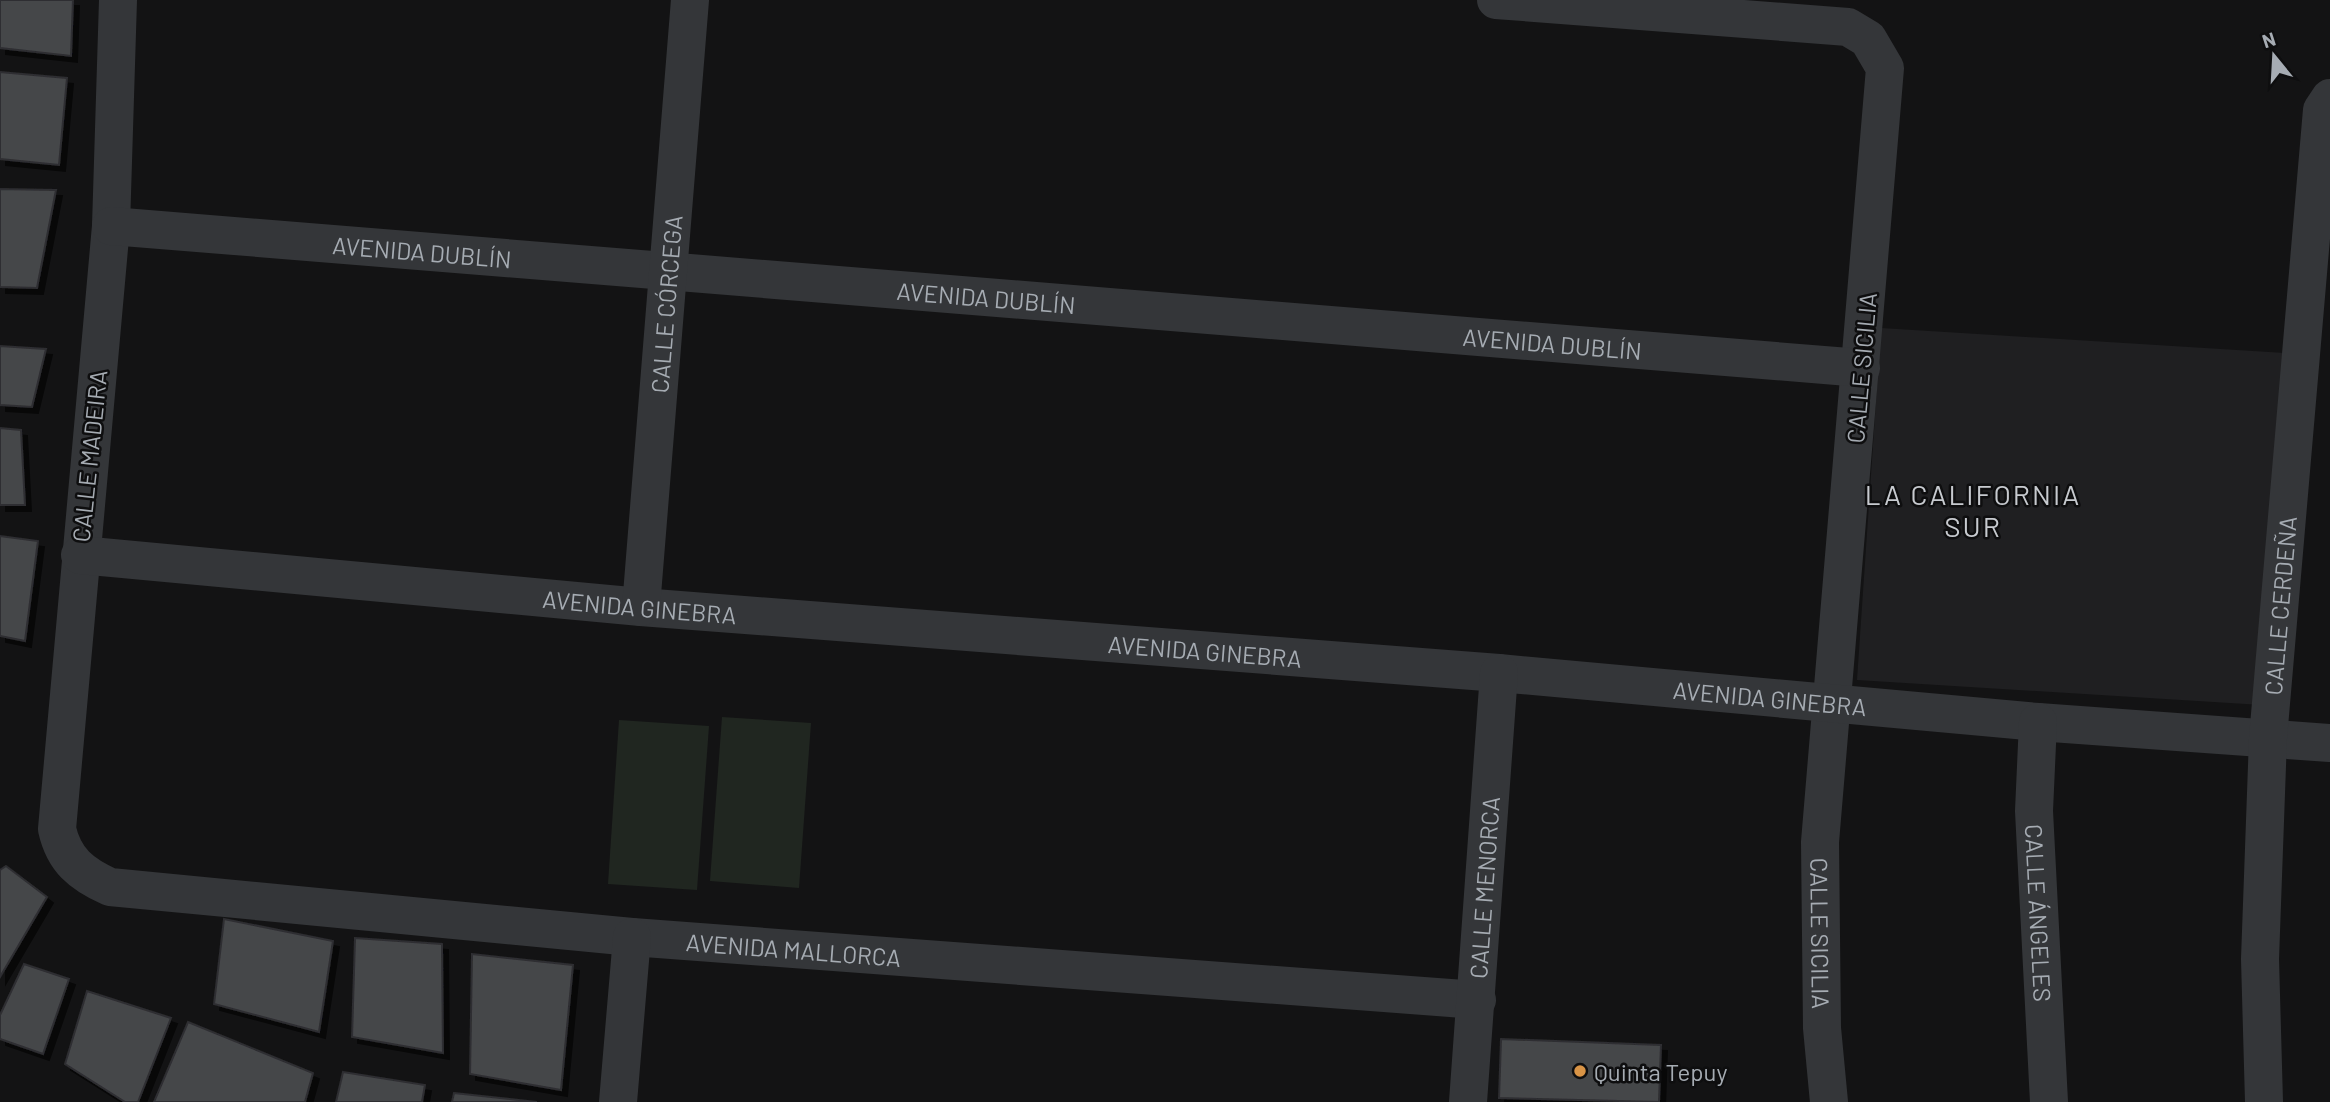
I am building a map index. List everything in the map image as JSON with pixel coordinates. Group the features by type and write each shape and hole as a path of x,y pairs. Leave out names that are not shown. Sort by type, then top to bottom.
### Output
{"street":[{"name":"CALLE MADEIRA","path":"110,887 85,876 73,864 61,847 57,829 111,226 118,0"},
{"name":"CALLE CÓRCEGA","path":"641,607 666,271 690,0"},
{"name":"CALLE SICILIA","path":"1496,0 1848,27 1868,39 1885,68 1820,842 1822,1028 1829,1102"},
{"name":"CALLE CERDEÑA","path":"2264,1102 2260,959 2268,738 2314,405 2326,104"},
{"name":"AVENIDA DUBLÍN","path":"111,226 1861,368"},
{"name":"AVENIDA GINEBRA","path":"80,555 641,607 1499,673 2038,722 2330,743"},
{"name":"CALLE MENORCA","path":"1468,1102 1499,673"},
{"name":"CALLE ÁNGELES","path":"2038,722 2034,811 2049,1102"},
{"name":"AVENIDA MALLORCA","path":"110,887 632,937 1477,1000"},
{"path":"618,1102 632,937"}],"shaded area":[{"path":"1881,328 2285,353 2262,705 1857,680"},
{"path":"722,717 811,723 799,888 710,881"},
{"path":"619,720 709,726 697,890 608,884"}],"building":[{"path":"0,0 73,0 71,56 0,48"},
{"path":"0,72 67,78 59,165 0,159"},
{"path":"0,189 56,190 37,288 0,287"},
{"path":"0,346 46,349 32,407 0,405"},
{"path":"0,428 21,430 25,505 0,505"},
{"path":"0,536 38,541 25,641 0,636"},
{"path":"6,866 47,897 0,977 0,870"},
{"path":"224,919 333,941 319,1032 214,1004"},
{"path":"355,938 442,944 443,1053 352,1037"},
{"path":"472,954 573,965 561,1090 470,1074"},
{"path":"24,964 69,979 43,1054 0,1039 0,1015"},
{"path":"87,991 171,1018 138,1102 125,1102 65,1064"},
{"path":"188,1022 313,1073 305,1102 154,1102"},
{"name":"Quinta Tepuy","path":"1501,1039 1661,1045 1659,1102 1499,1098"},
{"path":"343,1072 425,1085 422,1102 336,1102"},
{"path":"454,1093 537,1102 452,1102"}],"place":[{"name":"Quinta Tepuy","path":"1580,1071"}],"district":[{"name":"LA CALIFORNIA SUR","path":"1973,510"}]}
